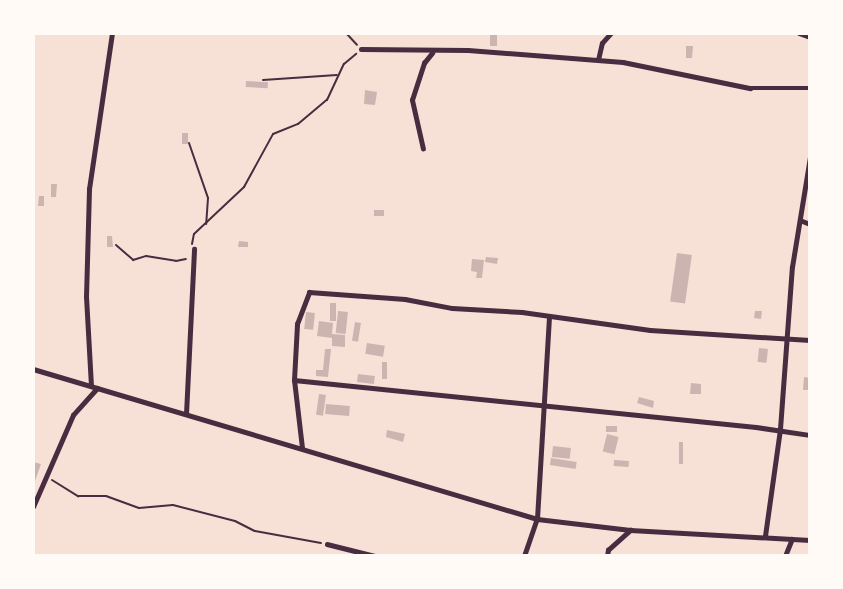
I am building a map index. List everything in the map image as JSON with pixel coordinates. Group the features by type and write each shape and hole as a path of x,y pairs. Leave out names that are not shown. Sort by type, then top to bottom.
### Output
{"street":[{"path":"33,507 73,415 94,387 86,297 89,189 112,33"},
{"path":"598,60 602,43 611,33"},
{"path":"799,33 810,37"},
{"path":"361,49 432,52 468,50 623,62 750,88 810,88"},
{"path":"423,149 412,100 424,63 432,52"},
{"path":"765,536 780,429 785,338 810,157"},
{"path":"800,220 810,224"},
{"path":"186,414 194,249"},
{"path":"302,448 294,380 297,324 309,292 405,299 452,308 522,312 549,318 650,330 810,340"},
{"path":"524,556 537,519 546,406 549,318"},
{"path":"33,369 537,519 631,530 810,540"},
{"path":"294,380 780,429 810,435"},
{"path":"607,556 608,550 631,530"},
{"path":"785,556 792,539"},
{"path":"327,544 375,556"}],"path":[{"path":"116,245 133,260 146,256 176,261 190,258 194,249 191,242 194,234 244,187 273,134 298,124 327,100 344,64 361,49 346,33"},
{"path":"263,80 338,75"},
{"path":"189,143 208,198 205,225"},
{"path":"48,477 78,496 106,496 139,509 173,505 281,538 327,544"}],"building":[{"path":"490,35 497,35 497,46 490,46"},
{"path":"686,46 693,46 692,58 686,58"},
{"path":"246,81 268,82 268,88 246,87"},
{"path":"365,90 377,92 375,105 364,104"},
{"path":"182,133 188,133 188,144 182,144"},
{"path":"51,184 57,184 56,197 51,197"},
{"path":"39,196 44,196 44,206 38,206"},
{"path":"374,210 384,210 384,216 374,216"},
{"path":"107,236 112,236 113,247 107,247"},
{"path":"239,241 248,242 248,247 238,247"},
{"path":"677,253 692,255 685,304 670,302"},
{"path":"486,257 498,258 497,264 485,262"},
{"path":"472,259 484,260 482,278 476,278 477,272 471,271"},
{"path":"330,303 336,303 336,321 330,321"},
{"path":"338,311 348,312 346,334 336,333"},
{"path":"755,311 762,311 761,319 754,318"},
{"path":"306,312 315,313 313,330 304,329"},
{"path":"319,321 333,323 332,334 345,335 345,347 332,346 332,338 317,336"},
{"path":"355,322 361,323 358,342 352,341"},
{"path":"367,343 385,346 383,357 365,354"},
{"path":"759,348 768,349 766,363 758,362"},
{"path":"325,349 331,349 328,377 316,376 316,370 323,370"},
{"path":"382,362 387,362 387,379 382,379"},
{"path":"358,374 375,376 374,384 357,382"},
{"path":"804,377 810,378 810,390 803,390"},
{"path":"691,383 701,384 701,394 690,394"},
{"path":"319,394 326,395 323,416 316,415"},
{"path":"639,397 654,401 653,408 637,403"},
{"path":"326,404 350,406 349,416 325,414"},
{"path":"606,426 617,426 617,432 606,432"},
{"path":"387,430 405,434 403,442 386,437"},
{"path":"607,434 619,437 614,454 603,451"},
{"path":"679,442 683,442 683,464 679,464"},
{"path":"553,446 571,448 570,459 552,457"},
{"path":"551,458 577,462 576,469 550,465"},
{"path":"614,460 629,461 629,467 614,466"},
{"path":"33,462 41,464 34,484 33,484"}]}
